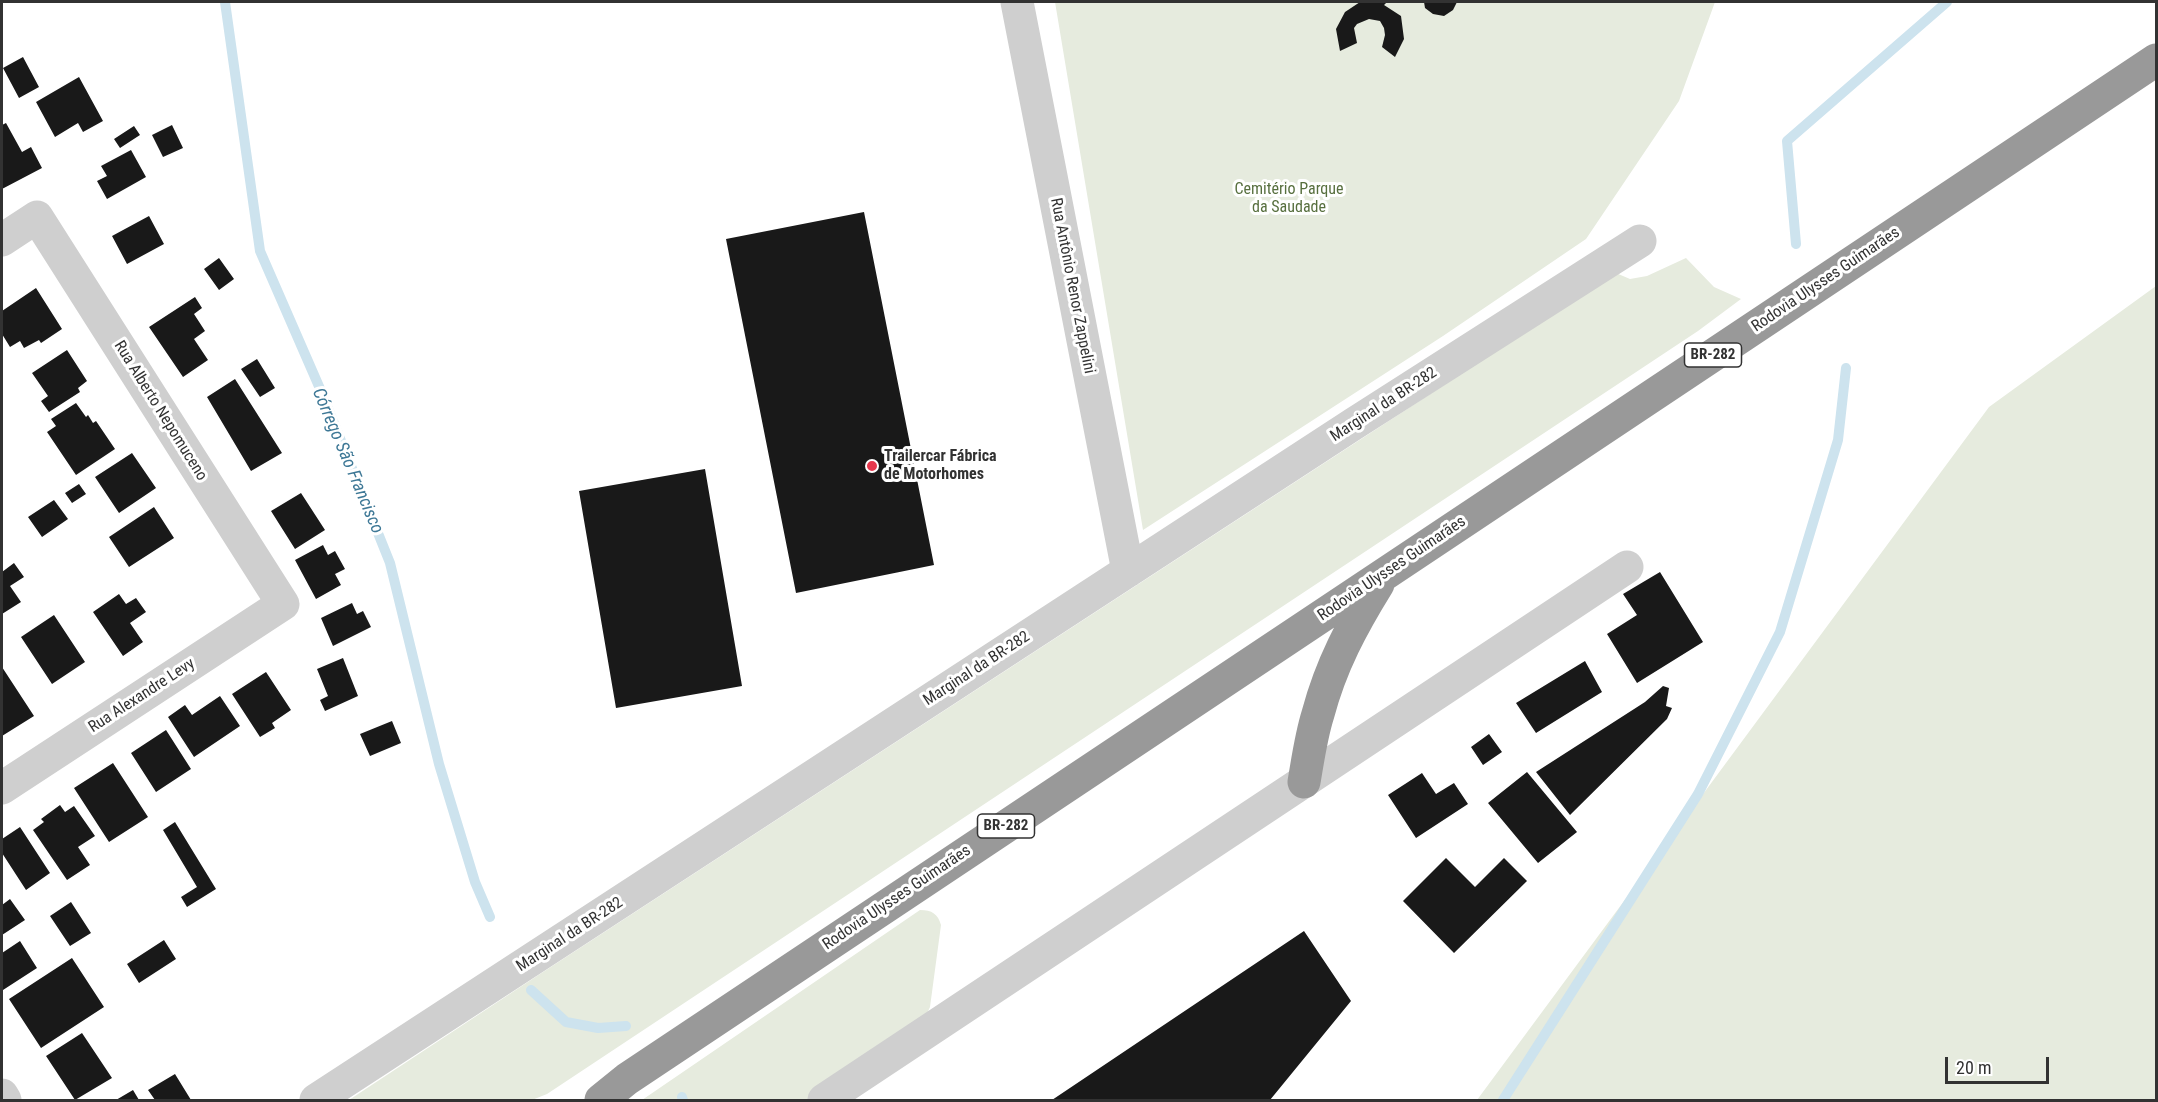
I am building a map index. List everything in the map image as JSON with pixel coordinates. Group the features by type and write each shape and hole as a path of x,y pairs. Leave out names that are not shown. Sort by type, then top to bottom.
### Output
{"highway":[{"name":"Rodovia Ulysses Guimarães","path":"601,1101 627,1079 2157,60"},
{"path":"1304,782 1317,715 1332,668 1352,624 1385,573"},
{"name":"Rodovia Ulysses Guimarães","path":"577,1101 627,1079"}],"street":[{"name":"Rua Antônio Renor Zappelini","path":"1017,2 1128,571"},
{"name":"Rua Alberto Nepomuceno","path":"2,240 37,217 283,604"},
{"name":"Marginal da BR-282","path":"316,1101 1128,571 1640,241"},
{"path":"825,1101 1627,567"},
{"name":"Rua Alexandre Levy","path":"2,788 283,604"},
{"path":"2,1095 5,1101"}],"green space":[{"name":"Cemitério Parque da Saudade","path":"1055,2 1715,2 1679,101 1586,239 1443,336 1143,530"},
{"path":"1686,258 1714,287 1741,299 1698,331 547,1094 532,1100 349,1100 1616,273 1630,279 1647,276"},
{"path":"2156,286 2156,1100 1477,1100 1989,407"},
{"path":"920,910 934,913 941,925 930,1007 924,1020 829,1100 642,1100"}],"building":[{"path":"1360,2 1387,2 1384,5 1401,16 1404,39 1395,57 1382,47 1385,35 1380,21 1369,19 1357,24 1354,28 1357,43 1340,51 1336,29 1345,12"},
{"path":"1424,2 1457,2 1453,10 1444,16 1433,14 1425,8"},
{"path":"23,57 39,87 19,98 3,68"},
{"path":"79,77 103,121 83,132 78,123 55,137 36,102"},
{"path":"6,123 22,152 31,147 42,168 2,189 2,125"},
{"path":"172,125 183,148 163,157 152,135"},
{"path":"134,126 140,135 120,148 114,139"},
{"path":"131,150 146,177 107,199 97,181 107,176 101,166"},
{"path":"864,212 934,565 796,593 726,239"},
{"path":"149,216 164,244 127,264 112,236"},
{"path":"219,258 234,279 219,290 204,269"},
{"path":"36,288 62,329 41,343 39,340 24,348 20,341 10,347 2,334 2,311"},
{"path":"195,297 202,308 194,314 205,331 194,339 208,360 183,377 149,327"},
{"path":"67,350 87,381 78,388 80,392 49,412 41,401 48,396 32,373"},
{"path":"257,359 275,388 260,397 241,369"},
{"path":"235,379 282,453 251,471 207,397"},
{"path":"76,403 86,417 88,415 93,423 96,421 115,449 76,475 47,432 56,426 51,419"},
{"path":"132,453 156,488 119,513 95,477"},
{"path":"705,469 742,686 616,708 579,491"},
{"path":"79,484 86,494 72,503 65,493"},
{"path":"301,493 325,530 295,549 271,511"},
{"path":"54,500 68,519 42,537 28,517"},
{"path":"154,507 174,538 129,567 109,537"},
{"path":"323,545 328,555 335,551 345,569 335,574 341,585 316,599 295,560"},
{"path":"14,563 24,577 10,586 21,602 2,614 2,572"},
{"path":"1660,572 1703,642 1637,683 1607,634 1637,615 1623,594"},
{"path":"119,594 126,604 136,598 146,612 130,623 143,642 123,656 93,612"},
{"path":"352,603 357,614 363,611 371,627 333,646 321,618"},
{"path":"54,615 85,662 52,684 21,637"},
{"path":"343,658 358,696 325,711 320,700 328,696 317,669"},
{"path":"1585,661 1602,692 1536,733 1516,703"},
{"path":"2,667 34,716 2,736"},
{"path":"266,672 291,710 272,723 275,728 260,737 232,694"},
{"path":"1663,686 1669,688 1666,706 1672,708 1667,719 1570,815 1536,772 1645,702"},
{"path":"220,696 240,726 194,757 168,717 185,705 192,715"},
{"path":"392,721 401,743 370,756 360,734"},
{"path":"166,730 191,769 156,792 131,753"},
{"path":"1489,734 1502,752 1483,765 1471,747"},
{"path":"113,763 148,817 109,842 74,788"},
{"path":"1527,772 1577,832 1538,863 1488,803"},
{"path":"1422,773 1436,794 1454,783 1468,804 1416,838 1388,795"},
{"path":"60,805 65,812 74,806 95,836 78,847 90,865 67,880 33,830 44,822 41,819"},
{"path":"175,822 216,889 187,907 181,897 197,887 163,830"},
{"path":"20,827 50,873 26,890 2,853 2,839"},
{"path":"1446,858 1475,887 1504,858 1527,881 1454,953 1403,901"},
{"path":"10,899 25,920 2,935 2,905"},
{"path":"71,902 91,933 70,946 50,916"},
{"path":"1304,931 1351,1001 1270,1100 1052,1100"},
{"path":"164,940 176,959 139,983 127,964"},
{"path":"20,941 37,968 3,990 2,953"},
{"path":"72,958 104,1007 41,1048 9,999"},
{"path":"82,1033 112,1078 75,1100 46,1056"},
{"path":"175,1074 191,1100 155,1100 148,1090"},
{"path":"133,1090 139,1100 116,1100"}],"waterway":[{"name":"Córrego São Francisco","path":"225,2 260,251 321,391 390,563 439,764 475,882 490,917"},
{"path":"1796,244 1787,141 1947,2"},
{"path":"1503,1100 1698,794 1780,632 1838,440 1846,368"},
{"name":"Córrego São Francisco","path":"531,990 566,1022 598,1028 626,1026"}],"place":[{"name":"Trailercar Fábrica de Motorhomes","path":"872,466"}]}
